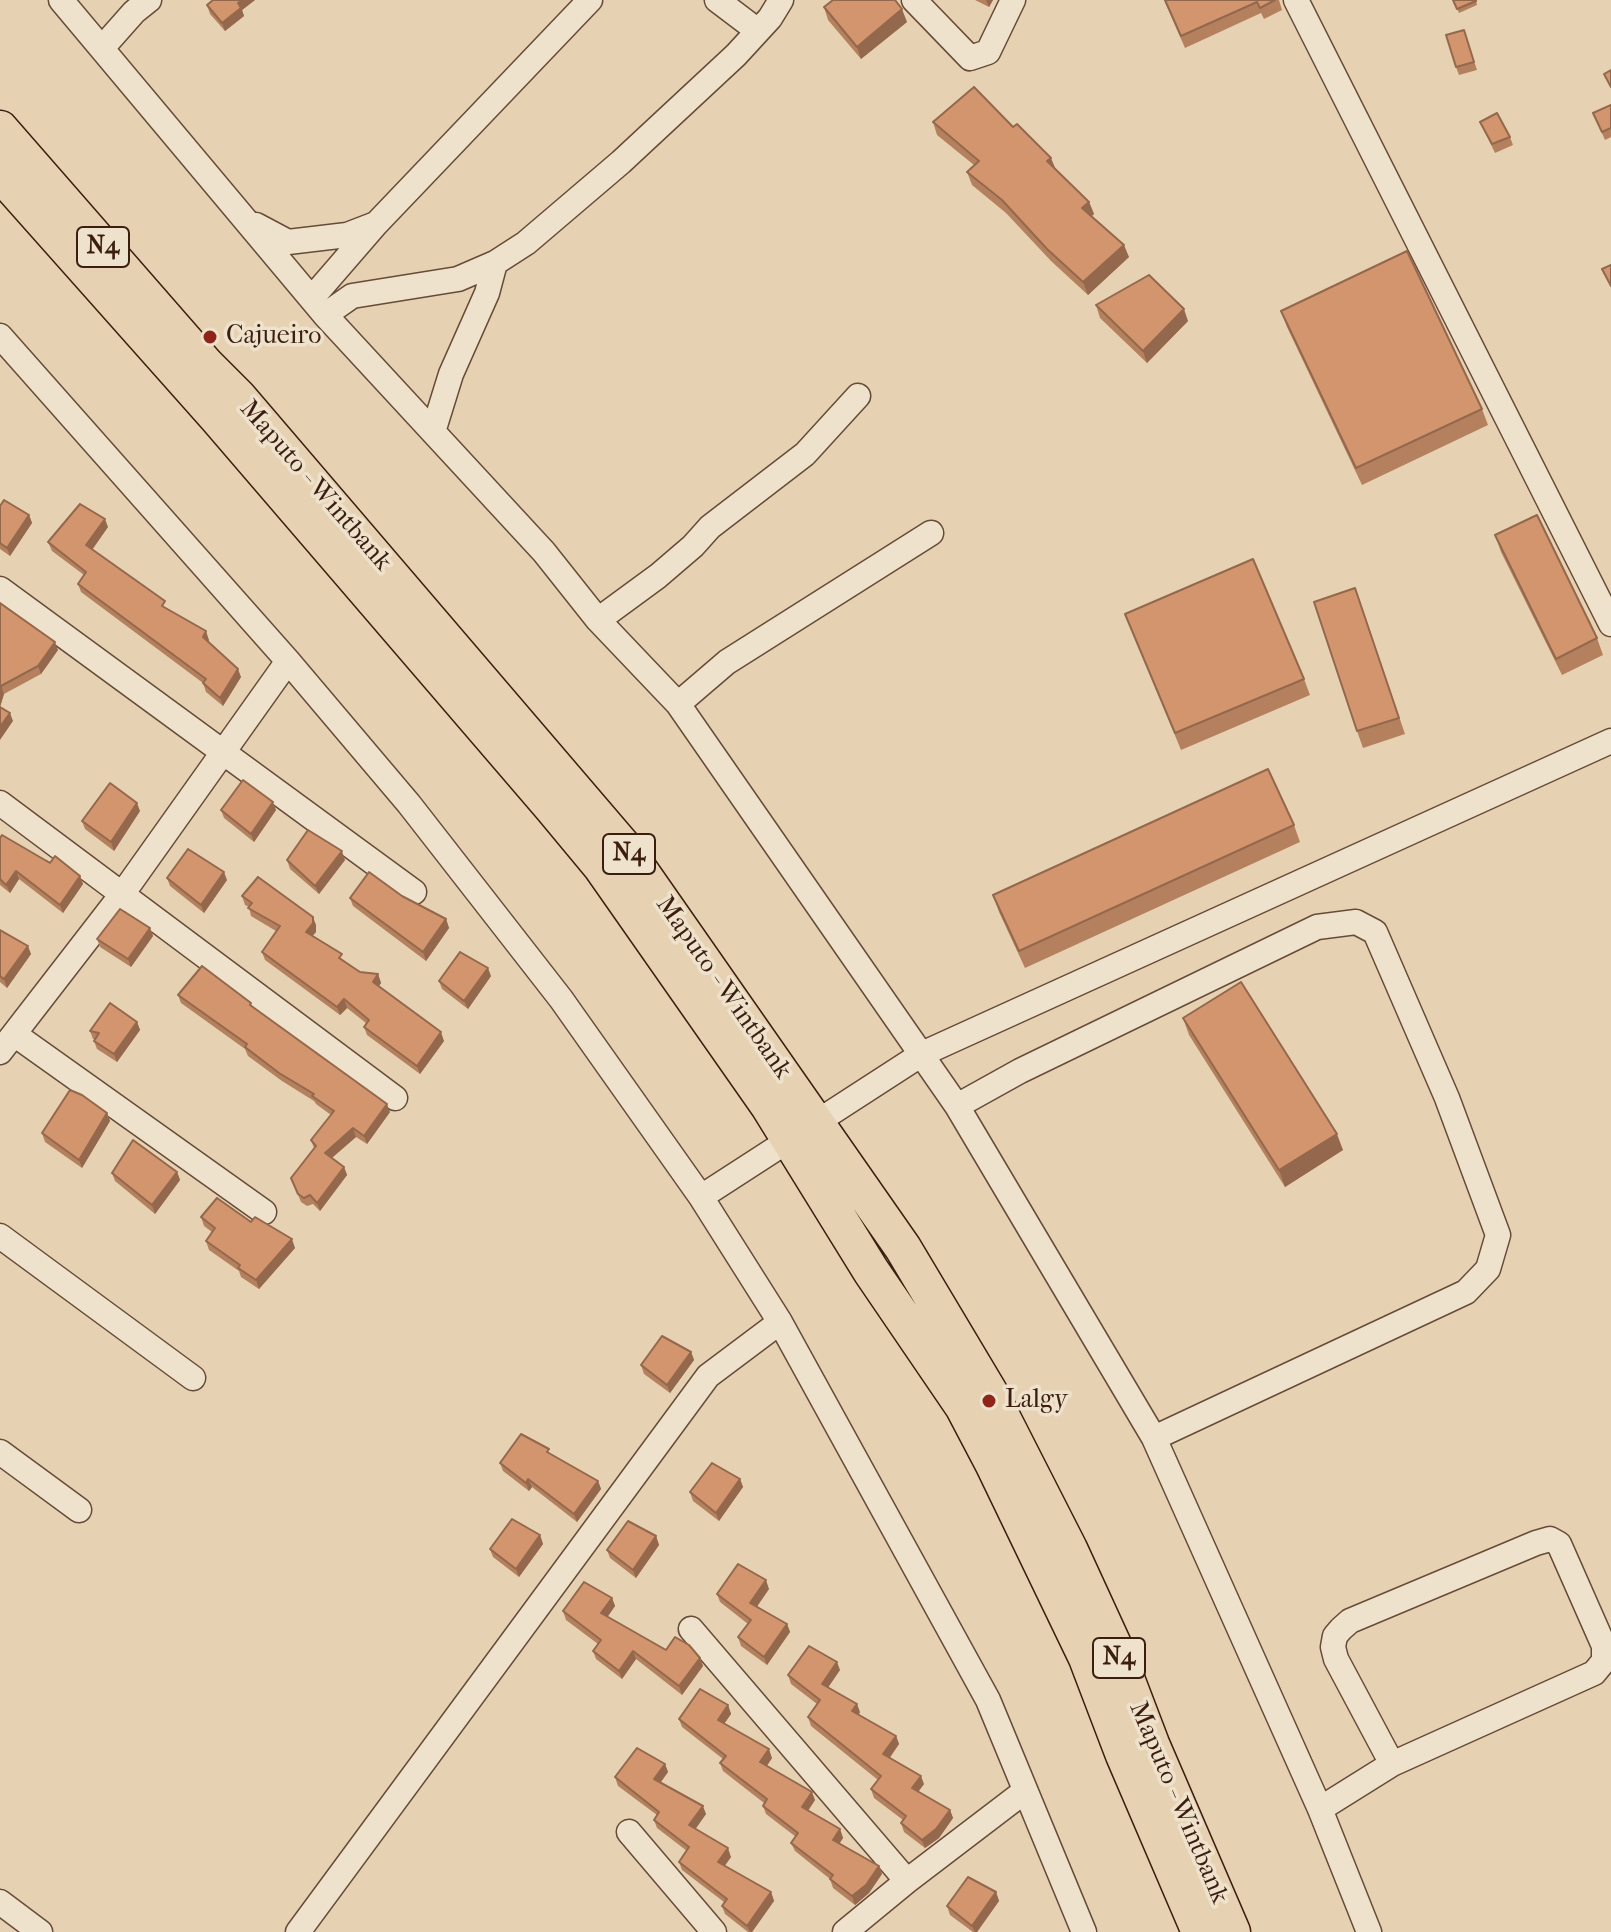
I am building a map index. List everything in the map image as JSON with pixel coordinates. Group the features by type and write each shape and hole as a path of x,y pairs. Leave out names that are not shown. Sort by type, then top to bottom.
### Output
{"highway":[{"name":"Maputo - Wintbank","path":"0,129 206,365 246,406 624,848 803,1131 871,1271 963,1406 1087,1658 1124,1755 1200,1932"},
{"name":"Maputo - Wintbank","path":"0,173 217,417 562,819 803,1131 909,1258 1020,1451 1114,1647 1151,1744 1232,1932"}],"street":[{"path":"61,0 318,306 544,552 598,620 678,704 922,1054 957,1106 1154,1438 1320,1809 1369,1932"},
{"path":"103,47 149,0"},
{"path":"318,306 376,224 590,0"},
{"path":"717,0 758,31"},
{"path":"318,306 352,296 458,279 495,263 526,243 610,171 758,31 781,0"},
{"path":"914,0 970,58 988,52 1013,0"},
{"path":"1296,0 1611,624"},
{"path":"244,218 288,242 347,235 376,224"},
{"path":"433,432 451,374 487,293 495,263"},
{"path":"0,336 288,661 409,804 561,999 701,1197 780,1322 988,1700 1084,1932"},
{"path":"598,620 658,576 710,527 805,454 858,396"},
{"path":"678,704 727,662 931,533"},
{"path":"0,589 414,892"},
{"path":"264,1212 7,1043 123,893 288,661"},
{"path":"701,1197 922,1054 1611,741"},
{"path":"0,803 395,1098"},
{"path":"957,1106 1034,1064 1317,927 1356,922 1375,932 1447,1098 1498,1235 1488,1269 1466,1292 1154,1438"},
{"path":"0,1236 193,1378"},
{"path":"298,1932 708,1376 780,1322"},
{"path":"0,1452 79,1510"},
{"path":"1320,1809 1392,1764 1594,1673 1604,1661 1604,1646 1559,1544 1550,1539 1536,1543 1350,1621 1335,1636 1333,1647 1336,1659 1392,1764"},
{"path":"691,1629 907,1881"},
{"path":"845,1932 1025,1791"},
{"path":"629,1832 714,1932"},
{"path":"0,1902 40,1932"}],"building":[{"path":"213,0 242,0 238,3 241,8 222,23 207,5"},
{"path":"833,0 895,0 902,9 857,47 824,7"},
{"path":"1165,0 1275,0 1260,8 1257,2 1181,36"},
{"path":"1453,0 1476,0 1476,1 1457,9"},
{"path":"1464,30 1474,62 1456,67 1446,35"},
{"path":"1611,70 1611,87 1604,74"},
{"path":"974,87 1013,127 1017,124 1051,158 1047,161 1089,202 1082,208 1124,245 1083,282 1047,249 1002,200 967,172 979,161 933,122"},
{"path":"1611,105 1611,128 1602,132 1593,113"},
{"path":"1497,113 1510,137 1492,144 1480,122"},
{"path":"1407,251 1482,409 1356,468 1281,311"},
{"path":"1611,265 1611,286 1602,269"},
{"path":"1149,275 1184,309 1143,351 1096,305"},
{"path":"4,500 29,515 7,548 0,543 0,506"},
{"path":"80,504 105,519 86,545 165,601 162,606 206,631 203,637 238,669 220,698 203,683 206,679 78,584 86,572 48,542"},
{"path":"1537,515 1597,638 1556,659 1495,535"},
{"path":"1253,559 1304,679 1175,733 1125,614"},
{"path":"1355,588 1399,718 1357,731 1314,602"},
{"path":"0,603 55,642 38,666 0,689"},
{"path":"0,707 10,713 0,727"},
{"path":"1268,769 1294,825 1019,951 993,895"},
{"path":"243,780 273,802 251,834 221,810"},
{"path":"110,783 137,803 111,842 82,821"},
{"path":"308,830 342,851 315,886 287,860"},
{"path":"2,835 50,863 55,856 80,876 60,905 16,871 6,885 0,879"},
{"path":"188,849 224,872 201,905 167,878"},
{"path":"369,872 402,896 446,919 423,952 350,898"},
{"path":"258,877 313,917 313,923 306,932 342,954 339,958 360,972 378,974 373,982 441,1032 417,1066 364,1027 369,1020 344,999 337,1007 262,952 280,926 248,908 252,903 242,896"},
{"path":"120,909 150,928 128,959 97,939"},
{"path":"0,930 28,946 4,979 0,976"},
{"path":"460,952 488,968 464,1001 439,981"},
{"path":"202,966 250,1005 387,1104 364,1136 353,1128 325,1153 344,1167 317,1203 310,1195 304,1198 298,1194 291,1178 316,1146 311,1140 334,1111 178,995"},
{"path":"1241,982 1337,1134 1279,1170 1183,1018"},
{"path":"110,1003 137,1022 114,1054 94,1041 99,1033 90,1031"},
{"path":"70,1090 107,1113 79,1160 42,1133"},
{"path":"133,1140 177,1172 152,1205 112,1173"},
{"path":"217,1198 251,1222 255,1217 292,1239 256,1280 206,1241 215,1228 201,1217"},
{"path":"662,1336 691,1352 667,1385 641,1365"},
{"path":"521,1434 598,1481 574,1514 528,1479 526,1483 500,1463"},
{"path":"712,1463 740,1479 716,1513 690,1492"},
{"path":"512,1519 540,1535 516,1569 490,1549"},
{"path":"628,1521 656,1536 633,1570 607,1550"},
{"path":"738,1564 766,1580 750,1603 787,1624 764,1657 738,1637 751,1620 717,1594"},
{"path":"584,1582 612,1598 601,1613 666,1650 675,1637 689,1645 700,1658 679,1686 633,1651 619,1671 593,1651 601,1640 563,1611"},
{"path":"809,1646 837,1662 822,1684 857,1704 852,1711 896,1736 883,1754 921,1776 912,1788 950,1810 936,1829 922,1840 901,1823 906,1816 871,1789 881,1776 808,1717 820,1700 788,1675"},
{"path":"700,1689 728,1705 718,1720 769,1749 760,1762 812,1792 802,1807 840,1829 833,1840 879,1866 866,1885 852,1896 830,1879 833,1875 791,1843 798,1833 763,1806 767,1799 720,1763 726,1756 679,1719"},
{"path":"637,1748 665,1764 654,1779 703,1806 689,1825 728,1848 718,1862 771,1892 747,1926 722,1906 727,1899 679,1862 689,1847 654,1820 659,1812 615,1777"},
{"path":"968,1877 996,1892 972,1926 947,1906"}],"place":[{"name":"Cajueiro","path":"210,337"},
{"name":"Lalgy","path":"989,1401"}]}
